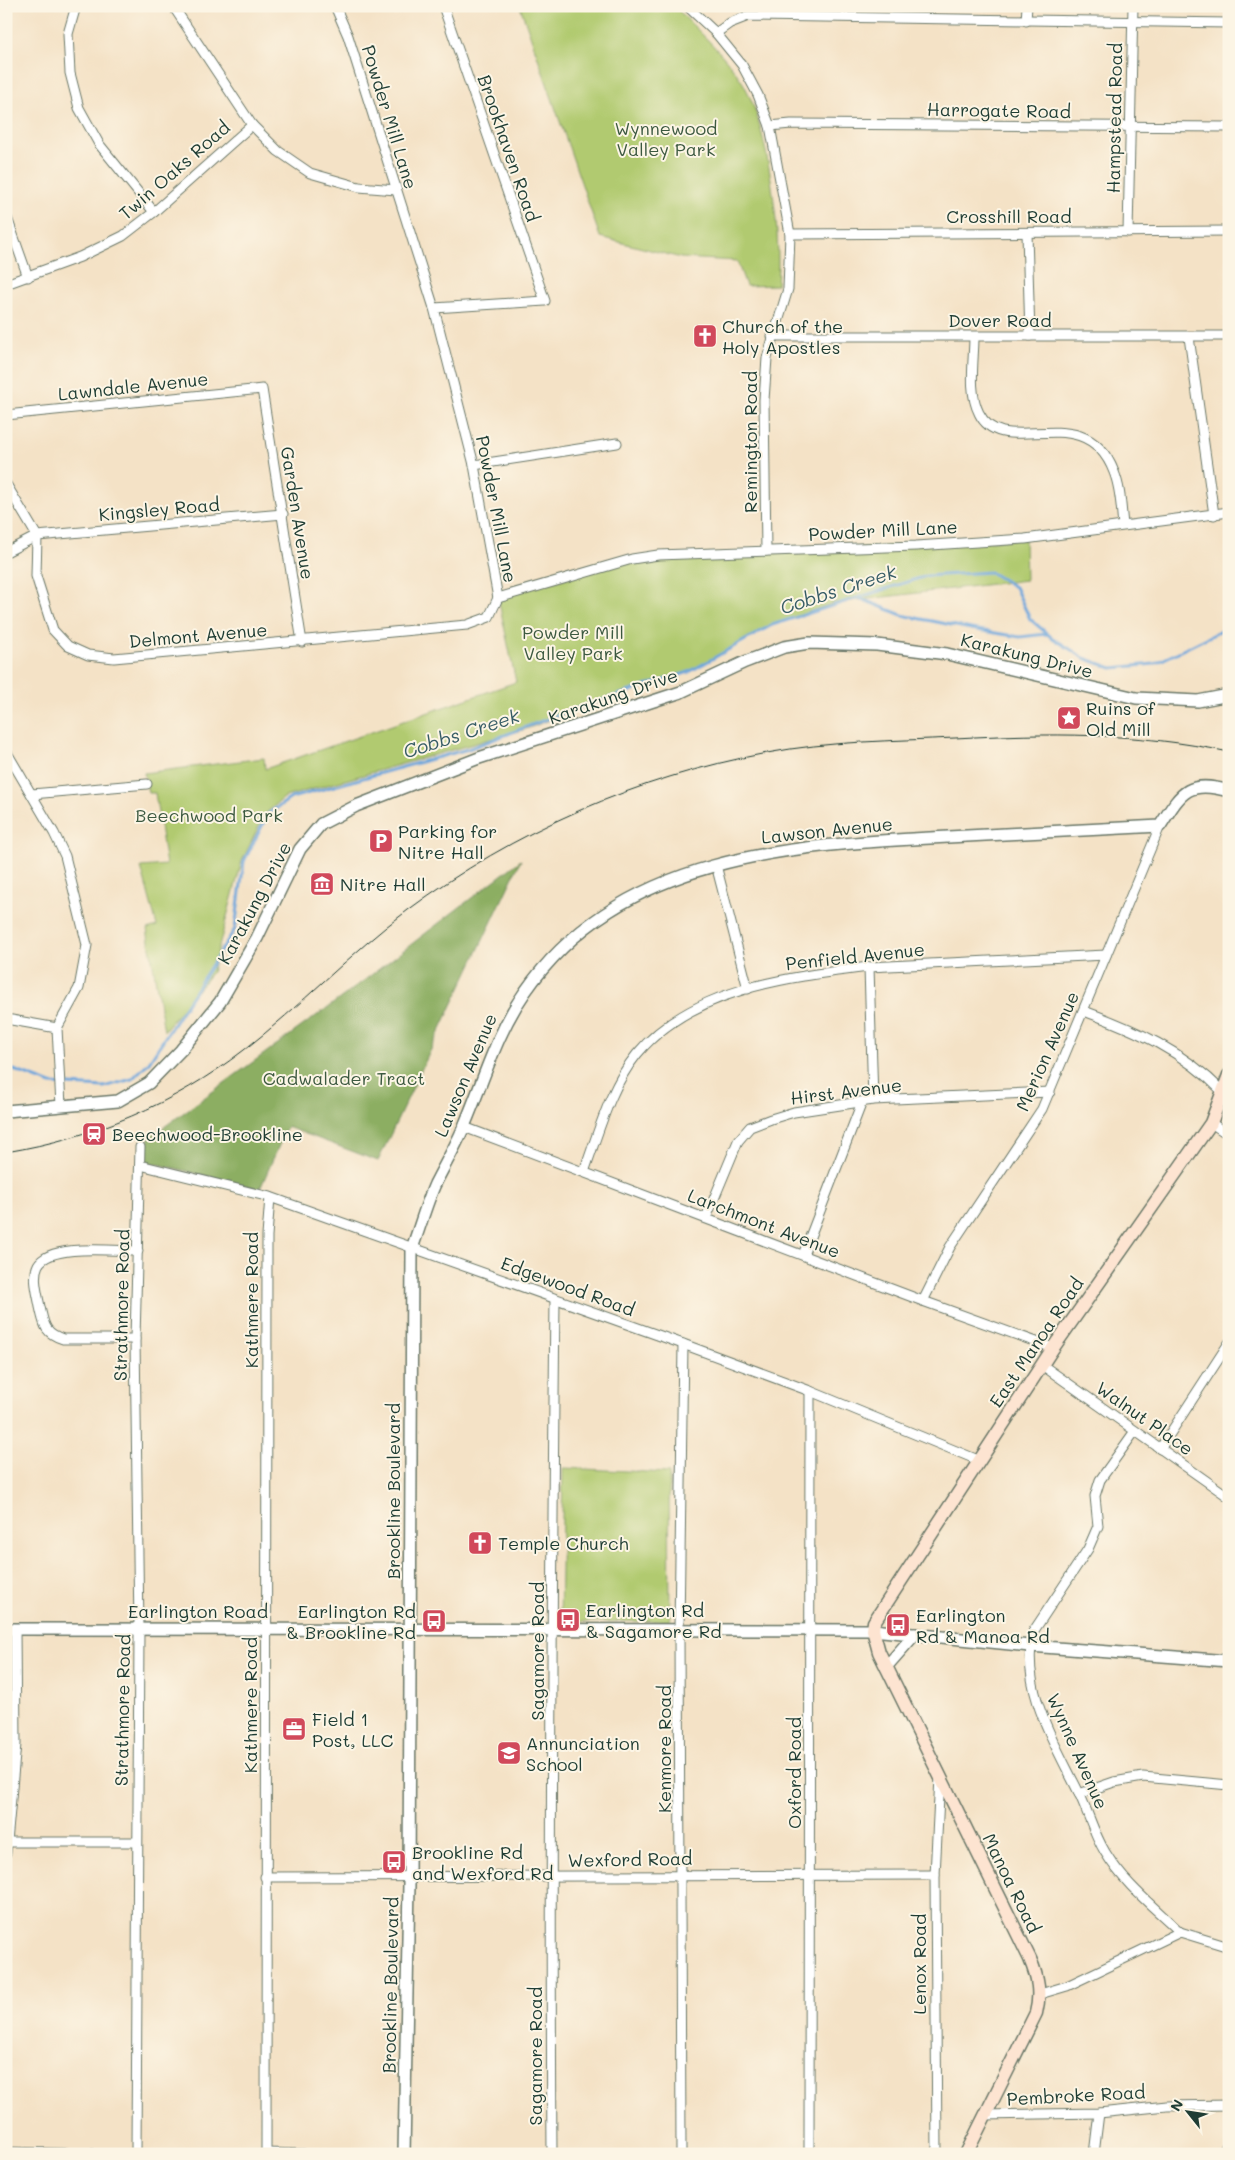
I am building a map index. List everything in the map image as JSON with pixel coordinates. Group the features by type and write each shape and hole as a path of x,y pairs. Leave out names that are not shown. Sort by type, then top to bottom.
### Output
{"main road":[{"name":"East Manoa Road","path":"873,1630 878,1613 978,1460 1053,1348 1211,1124 1229,1075"},
{"name":"Manoa Road","path":"873,1630 886,1667 1030,1959 1040,1994"},
{"path":"966,2154 1036,2013 1040,1994"}],"street":[{"path":"76,6 68,34 70,73 80,108 99,144 154,212"},
{"path":"173,6 252,125 278,151 310,173 359,187 396,190"},
{"name":"Powder Mill Lane","path":"336,6 348,36 434,308 474,465 498,598 632,559 658,554 916,546 1025,539 1229,512"},
{"name":"Brookhaven Road","path":"434,308 545,301 443,6"},
{"name":"Remington Road","path":"687,6 716,33 742,65 758,94 770,126 790,234 788,289 772,336 767,358 764,400 766,551"},
{"path":"1026,21 1027,6"},
{"name":"Hampstead Road","path":"1128,232 1133,6"},
{"path":"716,33 730,23 748,16 1229,23"},
{"name":"Harrogate Road","path":"770,126 801,124 1229,127"},
{"name":"Twin Oaks Road","path":"6,284 80,257 123,236 154,212 252,125"},
{"path":"6,215 28,277"},
{"name":"Crosshill Road","path":"790,234 1229,231"},
{"path":"1027,233 1030,336"},
{"name":"Dover Road","path":"772,336 1229,336"},
{"path":"974,337 974,396 982,418 990,426 1006,434 1060,432 1075,434 1091,442 1104,455 1115,474 1123,525"},
{"path":"1189,337 1214,515"},
{"name":"Lawndale Avenue","path":"6,415 262,389"},
{"name":"Garden Avenue","path":"262,389 302,642"},
{"path":"474,465 618,444"},
{"path":"6,484 37,536 6,552"},
{"name":"Kingsley Road","path":"37,536 283,514"},
{"name":"Delmont Avenue","path":"37,536 36,576 53,630 68,646 88,654 114,658 467,626 489,617 498,598"},
{"name":"Karakung Drive","path":"6,1111 61,1101 118,1101 149,1083 181,1050 220,1002 257,938 300,849 321,824 356,806 479,758 681,692 768,652 793,644 877,645 973,659 1136,698 1198,700 1229,695"},
{"path":"6,751 32,794 65,856 87,946 79,988 57,1028 61,1101"},
{"path":"32,794 147,784"},
{"path":"1160,826 1178,798 1193,788 1209,785 1229,791"},
{"name":"Lawson Avenue","path":"412,1248 434,1187 464,1127 504,1026 525,991 545,966 572,940 618,905 652,886 716,865 786,849 857,842 1160,826"},
{"name":"Merion Avenue","path":"923,1301 950,1247 1042,1109 1160,826"},
{"path":"716,865 748,989"},
{"name":"Penfield Avenue","path":"584,1172 608,1108 636,1055 675,1020 700,1006 748,989 805,976 870,967 1106,955"},
{"path":"870,967 873,1100"},
{"path":"1084,1010 1134,1029 1174,1051 1202,1070 1222,1091"},
{"path":"6,1019 57,1028"},
{"name":"Hirst Avenue","path":"706,1218 738,1141 750,1128 794,1112 873,1100 1050,1092"},
{"path":"803,1255 862,1102"},
{"path":"1211,1124 1229,1136"},
{"name":"Larchmont Avenue","path":"464,1127 923,1301 1053,1348"},
{"name":"Strathmore Road","path":"136,2154 139,1629 135,1339 140,1147"},
{"name":"Edgewood Road","path":"140,1165 270,1196 810,1391 978,1460"},
{"name":"Kathmere Road","path":"266,2153 267,1236 270,1196"},
{"name":"Brookline Boulevard","path":"404,2154 409,1875 412,1248"},
{"path":"135,1339 63,1338 52,1335 44,1324 35,1283 38,1266 45,1257 64,1250 138,1251"},
{"name":"Sagamore Road","path":"552,2154 550,1876 553,1755 552,1629 555,1298"},
{"path":"1160,1449 1229,1343"},
{"name":"Kenmore Road","path":"681,2154 679,1629 683,1344"},
{"name":"Walnut Place","path":"1042,1365 1229,1497"},
{"name":"Oxford Road","path":"809,2154 810,1391"},
{"name":"Wynne Avenue","path":"1135,1431 1100,1480 1095,1496 1098,1526 1088,1549 1033,1632 1030,1646 1034,1693 1049,1733 1079,1794 1104,1852 1131,1888 1180,1932"},
{"path":"6,1617 10,1629 11,1744 6,1853"},
{"name":"Earlington Road","path":"10,1629 873,1630 1030,1646 1229,1662"},
{"path":"886,1667 915,1634"},
{"name":"Lenox Road","path":"937,2154 935,1875 940,1775"},
{"path":"1079,1794 1114,1782 1144,1777 1229,1785"},
{"path":"8,1842 137,1842"},
{"name":"Wexford Road","path":"265,1876 935,1875"},
{"path":"1040,1994 1066,1986 1180,1932 1229,1947"},
{"name":"Pembroke Road","path":"986,2115 1100,2113 1167,2106 1229,2105"},
{"path":"1094,2154 1100,2113"},
{"path":"1222,2154 1229,2140"},
{"path":"6,2152 93,2154"},
{"path":"266,2153 304,2154"}],"green space":[{"name":"Wynnewood Valley Park","path":"520,6 674,6 720,52 743,83 752,101 760,125 775,210 778,264 777,285 746,286 737,261 681,258 600,237"},
{"name":"Powder Mill Valley Park","path":"1025,539 1026,580 834,603 772,625 689,672 594,703 526,729 285,797 265,814 242,861 212,972 164,1031 147,929 157,926 141,867 166,865 155,793 148,793 144,773 264,758 265,769 516,682 498,598 631,559"},
{"name":"Cadwalader Tract","path":"521,860 378,1161 287,1127 260,1189 145,1161 149,1138 353,989"},
{"path":"563,1468 669,1473 670,1621 560,1622"}],"waterway":[{"name":"Cobbs Creek","path":"6,1067 51,1084 104,1087 132,1079 149,1062 235,929 244,861 268,814 291,798 468,749 566,712 689,672 772,625 926,576 990,572 1015,587 1030,619 1051,637 1084,658 1112,668 1154,664 1229,627"},
{"name":"Cobbs Creek","path":"859,598 902,615 971,629 1020,637 1047,634"}],"tram line":[{"path":"6,1152 39,1146 102,1128 132,1116 189,1087 217,1070 244,1050 286,1016 387,927 449,882 534,832 624,792 719,763 790,749 837,744 1058,735 1126,737 1195,745 1229,752"}],"place":[{"name":"Church of the Holy Apostles","path":"705,336"},
{"name":"Ruins of Old Mill","path":"1069,718"},
{"name":"Parking for Nitre Hall","path":"381,841"},
{"name":"Nitre Hall","path":"322,884"},
{"name":"Beechwood-Brookline","path":"94,1134"},
{"name":"Temple Church","path":"480,1543"},
{"name":"Earlington Rd & Sagamore Rd","path":"568,1620"},
{"name":"Earlington Rd & Brookline Rd","path":"434,1621"},
{"name":"Earlington Rd & Manoa Rd","path":"898,1625"},
{"name":"Field 1 Post, LLC","path":"294,1729"},
{"name":"Annunciation School","path":"509,1753"},
{"name":"Brookline Rd and Wexford Rd","path":"394,1862"}],"park label":[{"name":"Beechwood Park","path":"209,815"}]}
